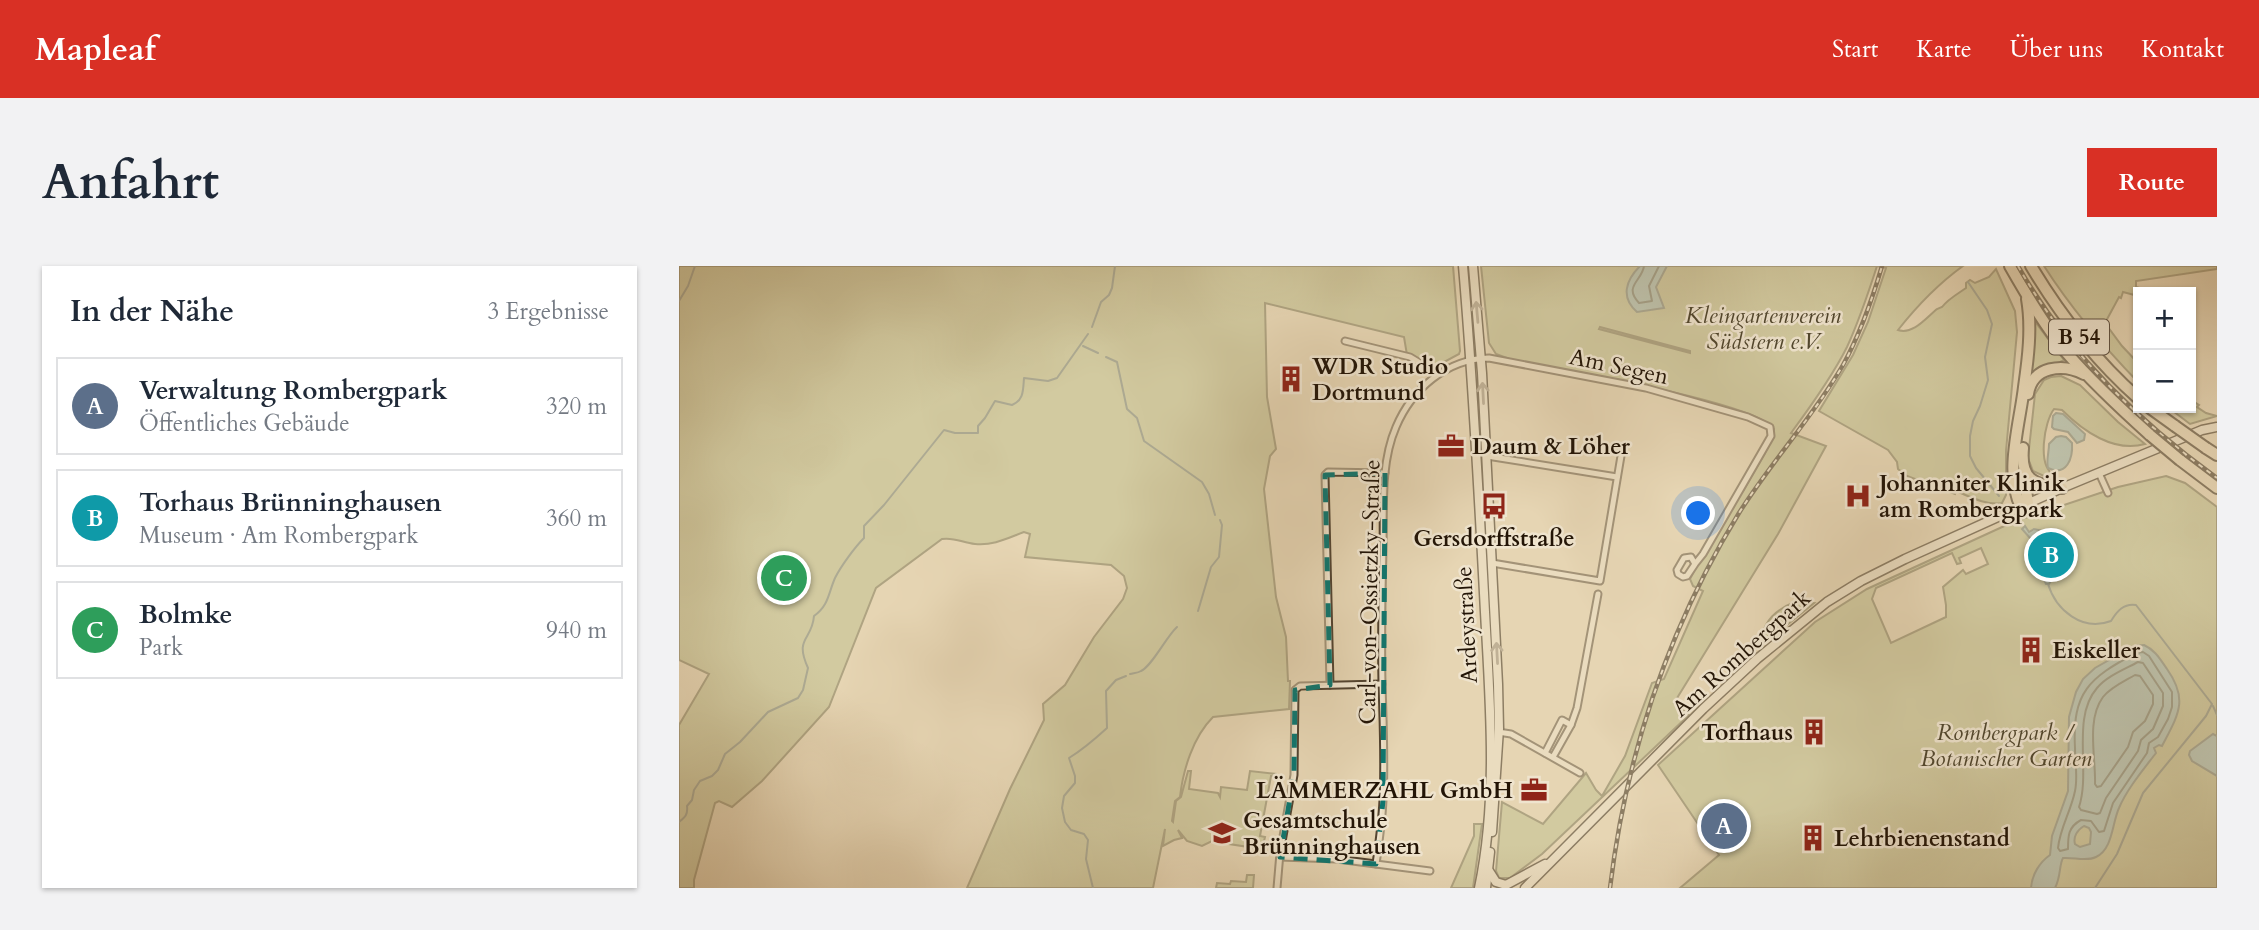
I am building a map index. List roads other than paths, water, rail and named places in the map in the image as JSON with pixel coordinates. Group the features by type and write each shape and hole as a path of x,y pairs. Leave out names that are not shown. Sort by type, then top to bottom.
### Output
{"highway":[{"name":"B 54","path":"2010,266 2027,296 2066,351 2091,379 2150,435 2217,488"},
{"name":"B 54","path":"2031,266 2084,343 2133,393"},
{"path":"2025,505 2015,489 2014,468 2027,356 2027,296"},
{"path":"2025,505 2022,466 2027,396 2034,380 2044,372 2057,368 2072,369 2091,379"},
{"path":"2157,413 2217,455"},
{"path":"2022,466 2034,483 2062,488"}],"main road":[{"name":"Ardeystraße","path":"1463,266 1495,732 1479,888"},
{"name":"Ardeystraße","path":"1473,266 1481,358 1492,563 1495,732 1486,888"},
{"name":"Am Rombergpark","path":"1525,888 1703,709 1827,602 1861,581 2062,488 2202,430 2217,428"},
{"path":"1489,868 1494,880 1506,885 1553,859"}],"street":[{"path":"1345,341 1407,356 1424,363 1438,374"},
{"path":"1471,359 1481,358"},
{"name":"Am Segen","path":"1481,358 1499,359 1623,383 1748,417 1770,427 1771,436 1734,503 1695,564"},
{"name":"Carl-von-Ossietzky-Straße","path":"1376,864 1383,801 1382,589 1385,473 1389,447 1400,419 1419,391 1438,374 1471,359"},
{"path":"1492,563 1600,581 1622,450"},
{"path":"1487,456 1617,477"},
{"path":"1330,685 1325,475 1328,472 1385,473"},
{"path":"2099,473 2108,494"},
{"path":"1553,757 1571,725 1582,688 1598,594"},
{"path":"1277,888 1294,775 1295,690 1300,686 1382,684"},
{"path":"1545,753 1562,720 1571,725"},
{"path":"1495,732 1511,734 1580,773"},
{"path":"1280,857 1430,871"}],"water":[{"path":"1640,266 1667,266 1656,287 1664,308 1637,312 1628,300 1628,283"},
{"path":"2056,413 2063,414 2085,434 2084,440 2077,443 2068,432 2054,429 2053,416"},
{"path":"2061,436 2072,443 2070,460 2060,470 2048,468 2049,444"},
{"path":"2025,526 2029,532 2034,529 2044,531 2048,551 2040,555 2037,546 2022,529"},
{"path":"2039,560 2049,561 2052,579 2049,584 2046,584 2040,569"},
{"path":"2144,645 2151,649 2174,680 2178,690 2179,708 2173,725 2162,746 2154,748 2156,753 2122,801 2109,842 2102,853 2088,859 2063,858 2055,888 2031,888 2037,869 2050,855 2052,836 2068,791 2069,717 2076,692 2083,679 2095,668 2134,646","holes":["2084,826 2089,828 2090,844 2080,847 2075,844 2075,836 2079,830"]},
{"path":"2213,734 2217,736 2217,776 2192,761 2189,755 2190,751"}],"waterway":[{"path":"679,301 695,266"},
{"path":"1092,327 1101,302 1112,288 1115,266"},
{"path":"1968,282 1987,310 1992,324 1985,357 1988,380 1973,421 1970,456 1976,468 1999,496"},
{"path":"679,822 686,816 687,806 700,781 718,770 725,754 768,712 798,698 803,690 808,668 803,645 814,616 825,603 841,568 864,538 864,526 944,430 978,433 978,426 995,401 1012,405 1016,403 1022,394 1024,378 1048,381 1057,378 1088,334"},
{"path":"1083,346 1098,353"},
{"path":"1106,357 1117,362 1127,409 1137,418 1144,441 1202,482 1209,494 1215,515"},
{"path":"1198,611 1211,567 1219,557 1222,525 1220,520"},
{"path":"2048,584 2064,610 2090,624 2111,621 2121,608 2136,605 2212,704 2206,716 2143,793 2117,854 2095,888"},
{"path":"1130,674 1145,668 1177,627"},
{"path":"1093,888 1086,859 1088,840 1084,834 1071,830 1065,822 1062,808 1064,796 1075,783 1069,758 1107,728 1106,691 1116,680 1126,676"},
{"path":"2213,706 2217,715"}],"railway":[{"path":"1610,888 1617,838 1639,741 1654,693 1692,601 1739,513 1819,403 1843,365 1865,317 1882,266"},
{"path":"2018,266 2037,297 2081,356 2132,408 2217,478"}],"place":[{"name":"WDR Studio Dortmund","path":"1291,379"},
{"name":"Daum & Löher","path":"1451,446"},
{"name":"Johanniter Klinik am Rombergpark","path":"1858,496"},
{"name":"Gersdorffstraße","path":"1494,506"},
{"name":"Torhaus Brünninghausen","path":"2051,555"},
{"name":"Bolmke","path":"784,578"},
{"name":"Eiskeller","path":"2031,650"},
{"name":"Torfhaus","path":"1814,732"},
{"name":"LÄMMERZAHL GmbH","path":"1534,790"},
{"name":"Verwaltung Rombergpark","path":"1724,826"},
{"name":"Gesamtschule Brünninghausen","path":"1222,833"},
{"name":"Lehrbienenstand","path":"1813,838"}],"park label":[{"name":"Kleingartenverein Südstern e.V.","path":"1763,328"},
{"name":"Rombergpark / Botanischer Garten","path":"2006,745"}]}
